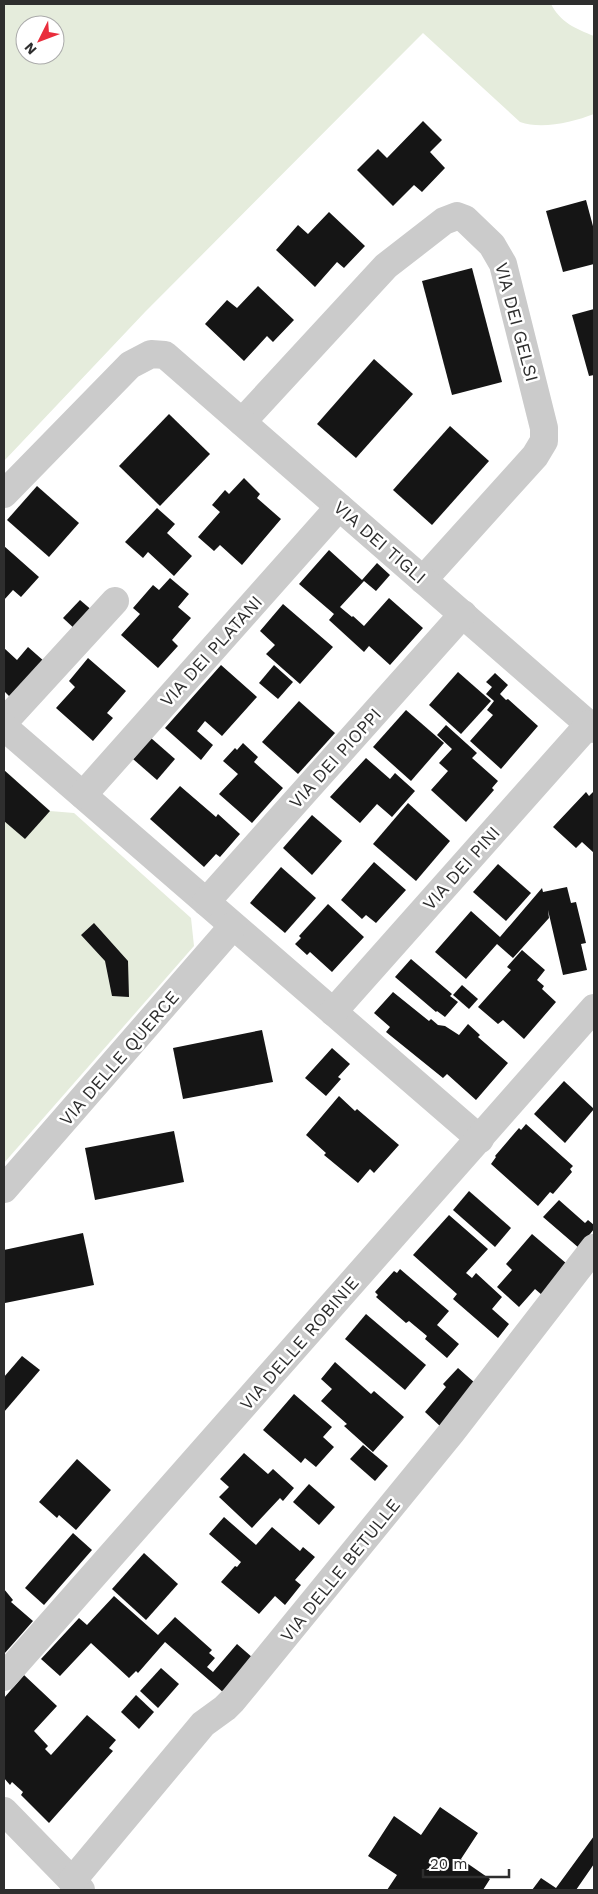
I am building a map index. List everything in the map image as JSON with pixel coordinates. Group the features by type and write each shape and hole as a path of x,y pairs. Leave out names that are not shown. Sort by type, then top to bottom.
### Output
{"street":[{"name":"VIA DEI GELSI","path":"242,422 386,266 444,221 457,216 465,219 492,245 503,264 544,428 544,441 535,456 423,580"},
{"name":"VIA DEI TIGLI","path":"4,494 130,365 151,354 165,355 592,726"},
{"name":"VIA DEI PLATANI","path":"83,795 339,506"},
{"path":"4,722 115,601"},
{"name":"VIA DEI PIOPPI","path":"206,902 463,614"},
{"name":"VIA DEI PINI","path":"333,1012 592,726"},
{"path":"4,727 480,1139"},
{"name":"VIA DELLE QUERCE","path":"4,1189 233,926"},
{"name":"VIA DELLE ROBINIE","path":"4,1677 594,1008"},
{"name":"VIA DELLE BETULLE","path":"76,1885 203,1724 229,1704 361,1546 594,1248"},
{"path":"4,1811 76,1885"}],"green space":[{"path":"4,4 551,4 564,20 575,28 594,36 594,114 567,122 538,125 520,122 423,33 145,312 4,461"},
{"path":"4,770 50,811 74,813 191,918 194,946 4,1163"}],"building":[{"path":"423,121 442,140 430,152 445,168 422,192 414,185 393,206 357,170 378,149 387,158"},
{"path":"586,200 594,230 594,264 563,272 546,211"},
{"path":"329,212 365,246 344,268 337,262 315,287 276,250 298,225 308,234"},
{"path":"472,268 502,382 452,395 422,281"},
{"path":"258,286 294,320 273,342 267,336 244,361 205,324 227,300 237,308"},
{"path":"594,309 594,375 589,376 572,315"},
{"path":"374,359 413,394 356,458 317,424"},
{"path":"169,414 210,454 160,506 119,466"},
{"path":"450,426 489,461 432,525 393,490"},
{"path":"244,478 260,494 257,498 281,519 242,565 220,545 214,551 198,537 220,512 212,505 225,490 229,494"},
{"path":"37,486 79,523 49,557 7,520"},
{"path":"157,508 175,524 167,533 192,556 174,576 148,552 143,558 125,542"},
{"path":"4,546 39,577 21,597 13,590 4,600"},
{"path":"329,550 362,580 377,563 390,575 376,591 364,581 340,607 352,617 364,626 389,598 423,628 390,665 369,646 364,652 329,620 334,614 299,584"},
{"path":"170,578 189,594 178,607 191,618 172,640 178,646 158,668 121,635 140,614 133,608 153,585 159,590"},
{"path":"80,600 94,612 77,631 63,618"},
{"path":"283,604 333,647 300,684 266,654 275,645 260,631"},
{"path":"28,647 45,662 12,699 4,691 4,648 17,660"},
{"path":"88,658 126,691 107,713 113,718 93,741 56,708 75,687 69,681"},
{"path":"221,665 257,697 222,736 205,721 197,731 213,745 201,760 165,728"},
{"path":"274,665 293,682 278,699 259,683"},
{"path":"458,672 491,701 461,734 429,705"},
{"path":"495,673 508,685 500,694 538,726 501,769 470,741 493,715 487,710 494,701 486,694 492,687 486,682"},
{"path":"299,701 335,733 298,774 262,742"},
{"path":"406,710 444,743 411,781 373,747"},
{"path":"446,725 477,753 472,758 498,781 492,788 494,790 466,822 431,790 448,771 439,763 452,749 437,735"},
{"path":"151,738 175,759 157,780 133,759"},
{"path":"243,743 258,757 254,762 283,788 252,823 219,794 238,774 223,761 235,748 237,750"},
{"path":"366,758 390,779 395,773 415,791 392,817 377,804 360,823 330,797"},
{"path":"4,770 50,811 25,839 4,821"},
{"path":"180,786 216,817 218,814 240,834 220,857 216,854 204,867 150,819"},
{"path":"594,791 594,853 582,842 576,848 553,827 586,792 589,796"},
{"path":"408,803 450,841 416,881 373,844"},
{"path":"312,815 342,841 312,875 283,848"},
{"path":"374,862 406,890 376,923 366,915 362,919 341,900"},
{"path":"498,864 531,893 506,921 473,892"},
{"path":"281,867 316,898 285,933 250,903"},
{"path":"567,887 571,903 576,902 586,943 581,944 587,970 563,975 548,910 549,918 513,958 497,944 466,979 435,952 471,911 500,937 542,888 543,892"},
{"path":"328,904 364,937 332,972 310,952 307,955 295,944 301,938 299,936"},
{"path":"94,923 128,961 129,997 112,996 105,961 81,935"},
{"path":"522,950 545,970 537,980 544,986 542,989 556,1002 524,1039 503,1020 498,1024 478,1007 511,970 507,967"},
{"path":"411,959 452,994 450,996 458,1002 445,1017 436,1012 395,977"},
{"path":"462,985 478,999 469,1009 453,995"},
{"path":"393,992 429,1021 431,1019 438,1025 445,1026 459,1035 468,1024 480,1035 478,1037 508,1063 476,1100 447,1074 443,1078 386,1032 390,1027 374,1013"},
{"path":"262,1030 273,1082 183,1099 173,1048"},
{"path":"332,1048 350,1064 338,1077 341,1079 326,1096 305,1078"},
{"path":"564,1081 594,1109 565,1143 534,1114"},
{"path":"339,1096 399,1145 374,1173 370,1169 358,1183 324,1155 326,1153 306,1135"},
{"path":"526,1124 573,1166 570,1169 572,1172 553,1194 550,1192 538,1206 491,1164 495,1156 519,1128 521,1130"},
{"path":"174,1131 184,1182 95,1200 85,1148"},
{"path":"469,1191 511,1228 495,1247 453,1210"},
{"path":"559,1200 585,1223 588,1220 594,1225 594,1229 579,1248 543,1217"},
{"path":"449,1215 488,1249 466,1273 472,1278 476,1273 502,1297 492,1309 509,1324 498,1338 453,1299 457,1294 413,1255"},
{"path":"83,1233 94,1285 5,1303 4,1250"},
{"path":"532,1234 567,1264 542,1295 535,1289 519,1307 497,1287 512,1270 506,1264"},
{"path":"400,1269 449,1311 437,1325 459,1344 447,1358 425,1339 427,1336 409,1321 406,1323 376,1297 378,1295 375,1292 394,1271 397,1273"},
{"path":"366,1314 426,1365 405,1390 345,1339"},
{"path":"22,1356 40,1370 4,1412 4,1377"},
{"path":"335,1362 371,1394 374,1391 404,1417 373,1452 344,1426 347,1424 321,1401 332,1389 321,1379"},
{"path":"458,1368 475,1383 440,1426 425,1412 446,1387 443,1384"},
{"path":"294,1394 332,1427 323,1437 334,1447 316,1467 305,1458 301,1463 263,1430"},
{"path":"363,1445 388,1466 375,1481 350,1459"},
{"path":"244,1453 268,1474 273,1469 294,1488 283,1501 280,1498 252,1528 219,1497 229,1487 220,1479"},
{"path":"77,1459 111,1490 76,1530 59,1515 57,1518 39,1502"},
{"path":"309,1484 335,1507 319,1525 293,1502"},
{"path":"224,1517 256,1545 272,1527 300,1551 303,1547 315,1557 295,1580 301,1585 285,1605 275,1596 259,1614 221,1582 241,1562 209,1534"},
{"path":"73,1533 92,1550 44,1605 25,1588"},
{"path":"144,1553 178,1584 146,1620 112,1589"},
{"path":"4,1589 13,1600 11,1602 33,1621 4,1654"},
{"path":"114,1596 158,1635 175,1617 212,1650 209,1653 215,1658 207,1667 213,1672 237,1644 253,1658 224,1693 165,1642 138,1673 136,1671 129,1678 91,1643 60,1676 41,1659 79,1618 87,1625"},
{"path":"161,1668 179,1684 158,1708 140,1691"},
{"path":"24,1675 57,1706 34,1731 48,1746 45,1749 51,1755 87,1715 116,1740 109,1748 113,1751 49,1823 21,1795 23,1792 12,1782 10,1785 4,1778 4,1698"},
{"path":"136,1695 154,1712 139,1729 121,1712"},
{"path":"440,1807 478,1833 461,1859 490,1879 483,1890 387,1890 397,1875 368,1856 394,1816 421,1835"},
{"path":"594,1836 594,1864 576,1890 532,1890 541,1878 556,1888"}]}
